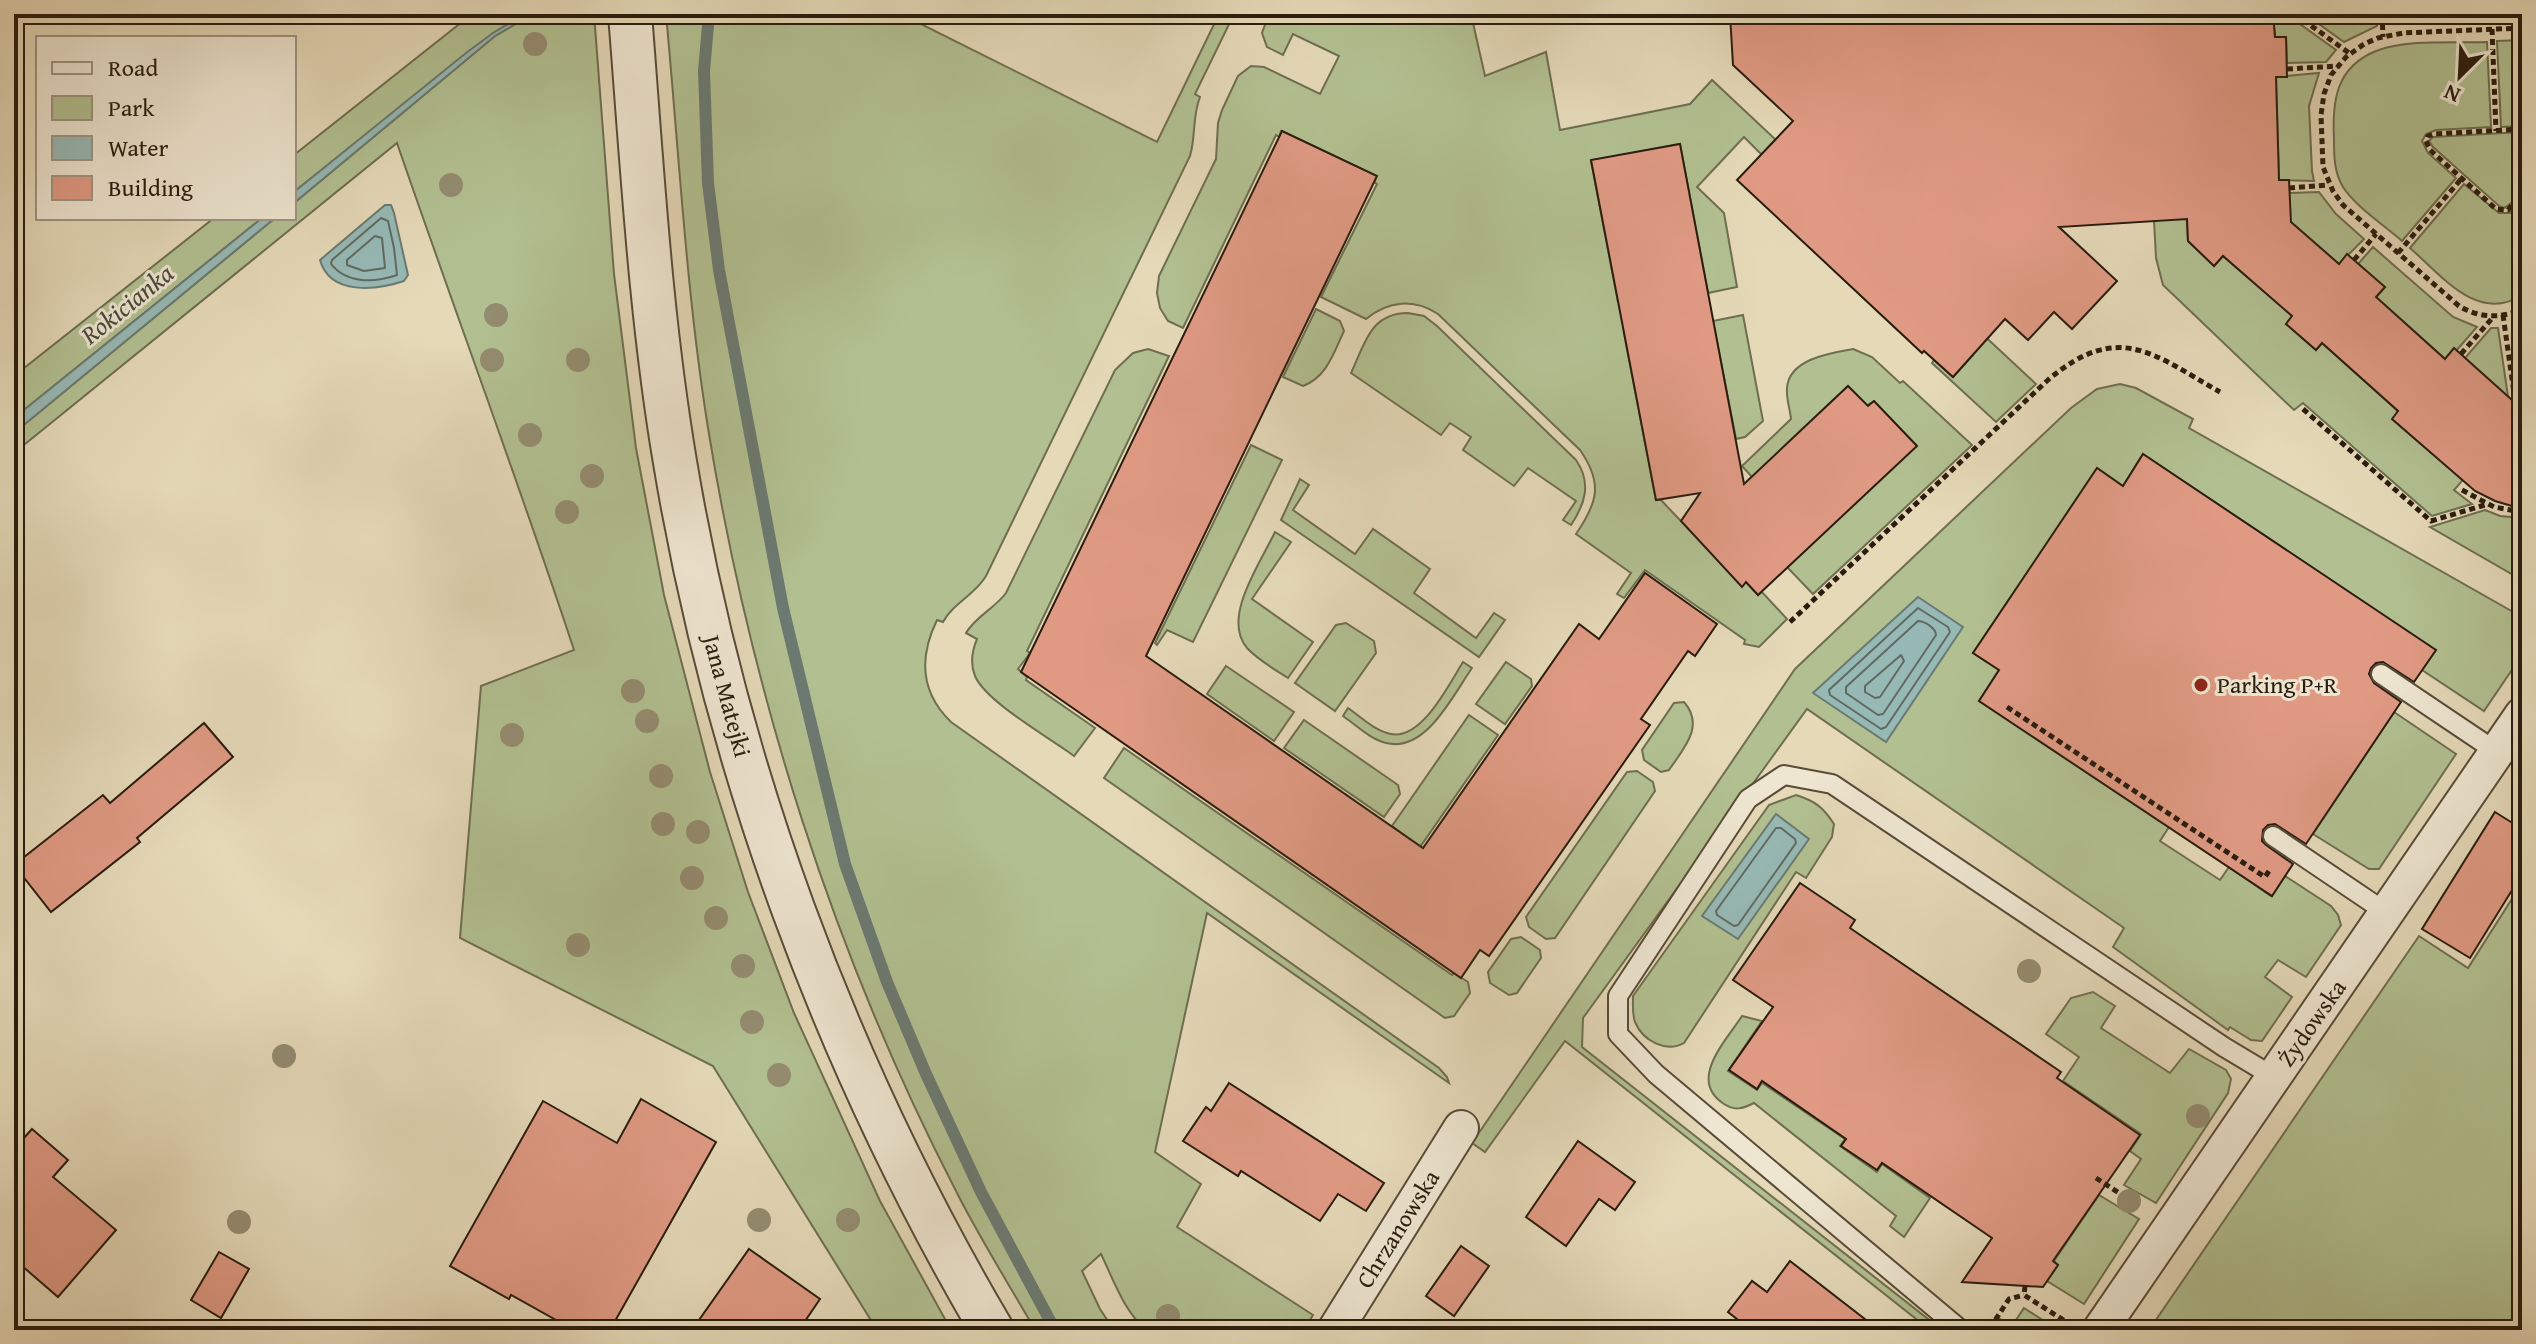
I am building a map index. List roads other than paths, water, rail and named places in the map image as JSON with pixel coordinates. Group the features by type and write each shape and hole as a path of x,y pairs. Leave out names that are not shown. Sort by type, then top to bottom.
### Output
{"street":[{"name":"Jana Matejki","path":"630,14 651,278 671,435 708,631 735,731 789,901 826,998 892,1145 992,1330"},
{"name":"Żydowska","path":"2088,1329 2274,1077 2522,715"},
{"name":"Chrzanowska","path":"1335,1330 1461,1128"}],"lane":[{"path":"2381,674 2497,752"},
{"path":"1961,1330 1656,1074 1618,1034 1618,996 1748,799 1784,775 1832,784 2224,1047 2274,1077"},
{"path":"2273,836 2387,913"}],"water":[{"path":"518,18 519,22 495,36 296,201 296,190 493,33"},
{"path":"385,205 391,205 394,213 408,275 404,281 368,288 344,285 334,280 325,272 320,260"},
{"path":"260,220 273,220 14,433 14,418"},
{"path":"1918,597 1963,627 1886,742 1813,693"},
{"path":"1776,814 1809,839 1738,939 1702,916"}],"waterway":[{"path":"709,14 704,71 708,183 719,270 783,608 845,864 887,982 926,1074 981,1192 1055,1330"}],"place":[{"name":"Parking P+R","path":"2201,685"}],"water label":[{"name":"Rokicianka","path":"127,304"}]}
